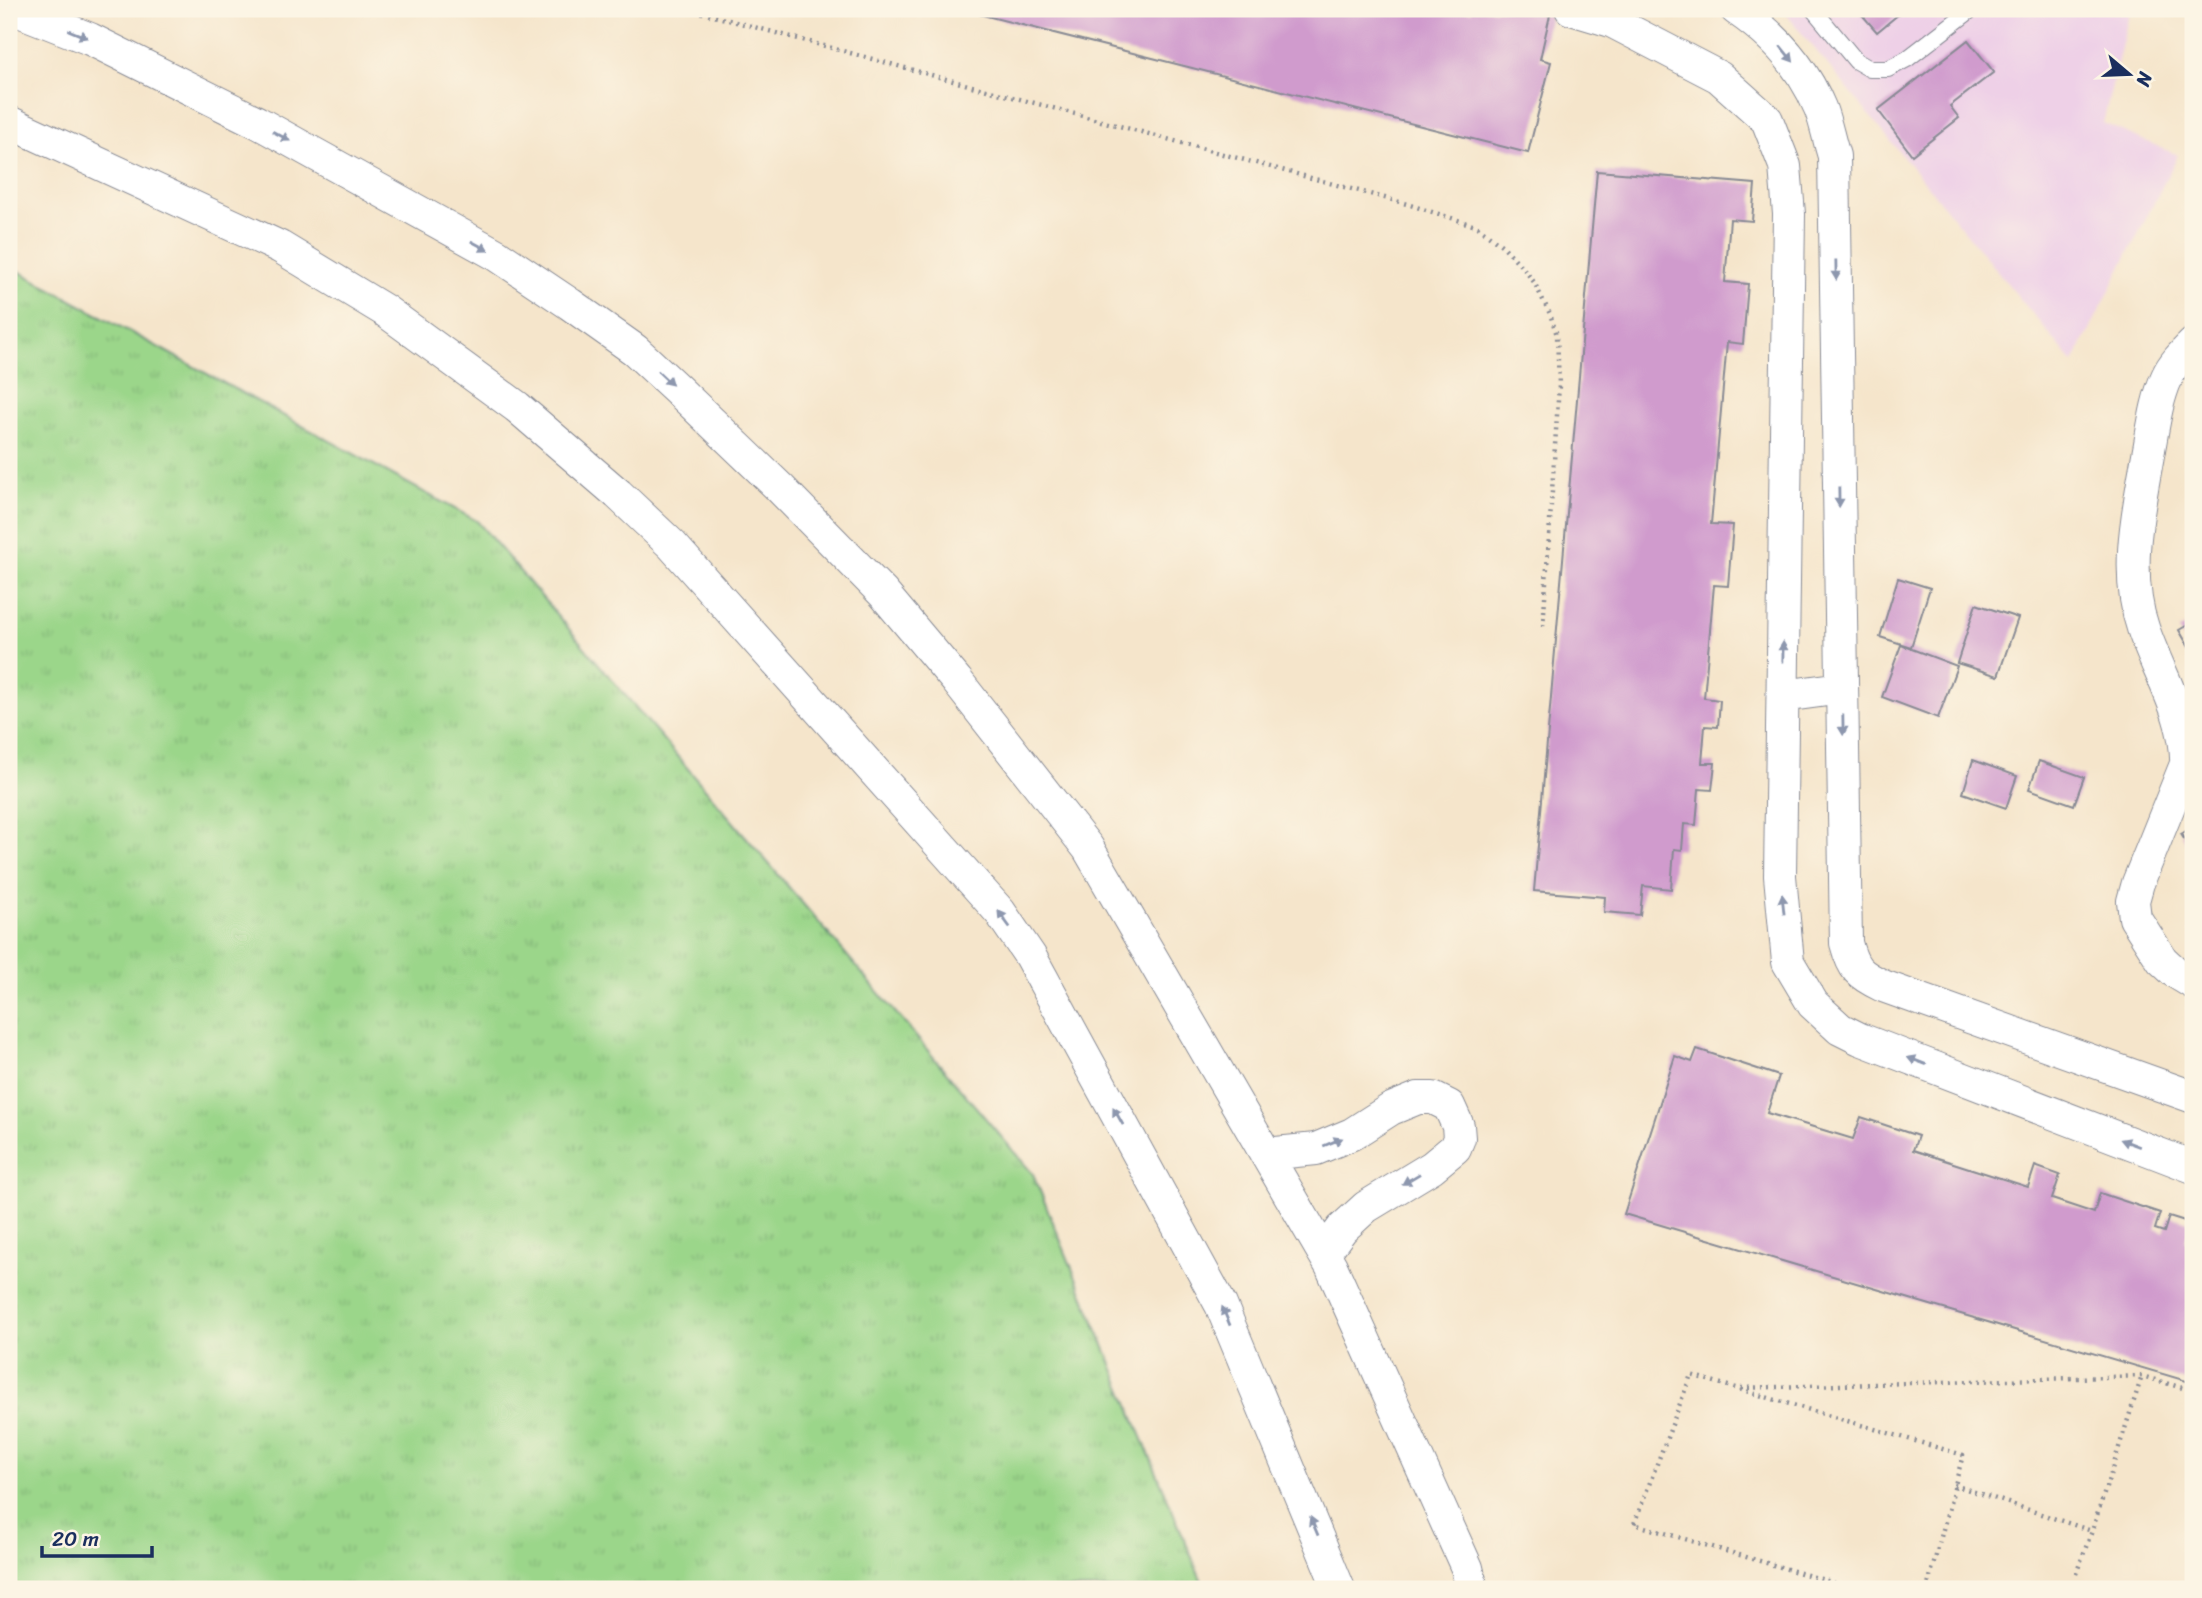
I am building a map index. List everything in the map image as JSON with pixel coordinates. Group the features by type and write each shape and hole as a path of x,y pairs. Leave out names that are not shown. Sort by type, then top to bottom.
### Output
{"street":[{"path":"14,9 90,39 257,122 497,255 635,350 779,486 883,593 965,691 1088,849 1331,1266 1467,1568 1472,1589"},
{"path":"1571,9 1611,21 1718,77 1768,120 1785,166 1789,214 1780,876 1788,962 1813,1004 1840,1029 1860,1040 2193,1167"},
{"path":"1736,9 1752,19 1784,48 1801,72 1821,109 1834,156 1846,943 1852,964 1863,976 1883,986 2193,1097"},
{"path":"9,122 280,247 384,310 517,407 618,494 689,564 1000,912 1030,956 1222,1305 1339,1589"},
{"path":"2193,344 2181,356 2167,378 2156,410 2136,523 2133,575 2143,628 2183,734 2187,749 2186,764 2133,901 2135,918 2162,960 2193,983"},
{"path":"1783,696 1842,688"},
{"path":"1807,993 1852,964"},
{"path":"1266,1154 1316,1149 1352,1134 1391,1109 1418,1098 1433,1098 1449,1106 1458,1126 1459,1138 1455,1148 1432,1167 1366,1207 1342,1229 1324,1253"}],"lane":[{"path":"1813,9 1856,61 1870,69 1888,69 1907,59 1972,9"}],"path":[{"path":"688,9 1407,204 1464,222 1492,237 1513,256 1534,282 1557,335 1559,385 1543,628"},
{"path":"1855,1589 1633,1524 1691,1375 1963,1455 1927,1589"},
{"path":"1736,1388 2142,1376 2193,1391"},
{"path":"2076,1574 2142,1376"},
{"path":"1954,1485 2092,1531"},
{"path":"1712,1589 1747,1589"}],"shaded area":[{"path":"1782,9 2130,10 2103,123 2178,155 2073,363"}],"green space":[{"path":"9,266 477,521 1033,1174 1205,1589 9,1589"}],"building":[{"path":"959,9 1458,9 1471,12 1472,9 1524,9 1550,15 1540,59 1551,62 1528,153"},
{"path":"1857,9 1905,9 1877,32"},
{"path":"1968,40 1994,72 1950,106 1959,118 1912,155 1878,110"},
{"path":"1597,171 1755,184 1752,221 1730,219 1725,282 1748,284 1743,344 1727,342 1711,524 1733,525 1728,586 1714,585 1704,698 1720,700 1718,727 1705,726 1702,763 1715,763 1712,790 1699,789 1696,825 1684,824 1682,850 1674,849 1671,889 1643,886 1640,915 1604,912 1605,897 1534,891"},
{"path":"1898,578 1930,588 1911,647 1880,637"},
{"path":"1976,604 2018,618 1998,676 1957,663"},
{"path":"2193,622 2193,654 2179,630"},
{"path":"1901,645 1957,666 1938,718 1882,697"},
{"path":"1973,760 2017,776 2006,808 1963,793"},
{"path":"2039,761 2084,777 2074,805 2029,789"},
{"path":"2193,827 2193,854 2181,834"},
{"path":"1697,1049 1779,1076 1767,1113 1853,1139 1861,1117 1918,1136 1913,1150 2028,1187 2035,1166 2060,1175 2052,1199 2094,1213 2100,1193 2160,1213 2155,1229 2164,1232 2169,1216 2191,1223 2185,1241 2193,1243 2193,1383 1624,1214 1675,1056 1692,1062"}]}
